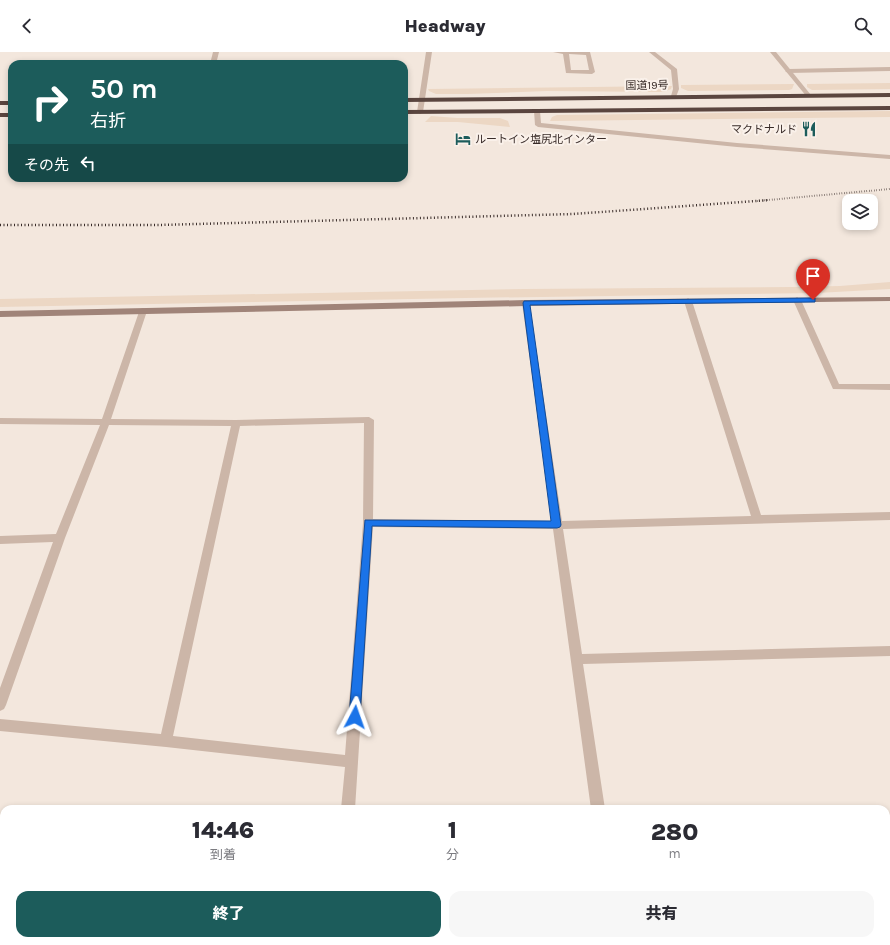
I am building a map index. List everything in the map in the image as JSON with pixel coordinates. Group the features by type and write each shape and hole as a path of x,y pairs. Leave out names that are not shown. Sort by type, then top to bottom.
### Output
{"highway":[{"name":"国道19号","path":"408,100 890,95"},
{"name":"国道19号","path":"408,112 890,108"}],"street":[{"path":"420,112 428,52"},
{"path":"556,52 566,52 588,53 592,72 568,72 566,52"},
{"path":"652,52 674,69 676,88 674,96"},
{"path":"773,52 809,96"},
{"path":"788,71 890,69"},
{"path":"537,111 538,125 737,145 890,157"},
{"path":"0,314 526,303 890,298"},
{"path":"797,300 836,388 890,387"},
{"path":"688,301 757,519"},
{"path":"526,303 557,525 578,659 597,805"},
{"path":"0,705 60,538 106,423 143,311"},
{"path":"0,421 236,423 368,420 368,523 348,805"},
{"path":"166,741 236,423"},
{"path":"368,523 557,525 890,516"},
{"path":"0,540 60,538"},
{"path":"578,659 890,652"},
{"path":"0,725 166,741 352,762"}],"shaded area":[{"path":"890,83 890,89 812,90 807,87 807,84"},
{"path":"794,84 792,89 789,90 688,91 681,88 681,85"},
{"path":"672,86 671,89 664,92 547,91 436,94 428,89"},
{"path":"890,111 890,117 550,121 552,117 557,115"},
{"path":"431,116 457,118 500,118 508,121 510,127 458,122 425,122"},
{"path":"890,282 890,289 817,293 0,307 0,299 524,289 792,287 840,286"}],"railway":[{"path":"765,200 890,189"},
{"path":"0,225 159,225 573,214 765,200"},
{"path":"757,201 765,200"},
{"path":"765,200 769,200"}],"place":[{"name":"マクドナルド","path":"809,129"},
{"name":"ルートイン塩尻北インター","path":"463,139"}],"route":[{"path":"355,717 368,523 557,525 526,303 813,300"}]}
